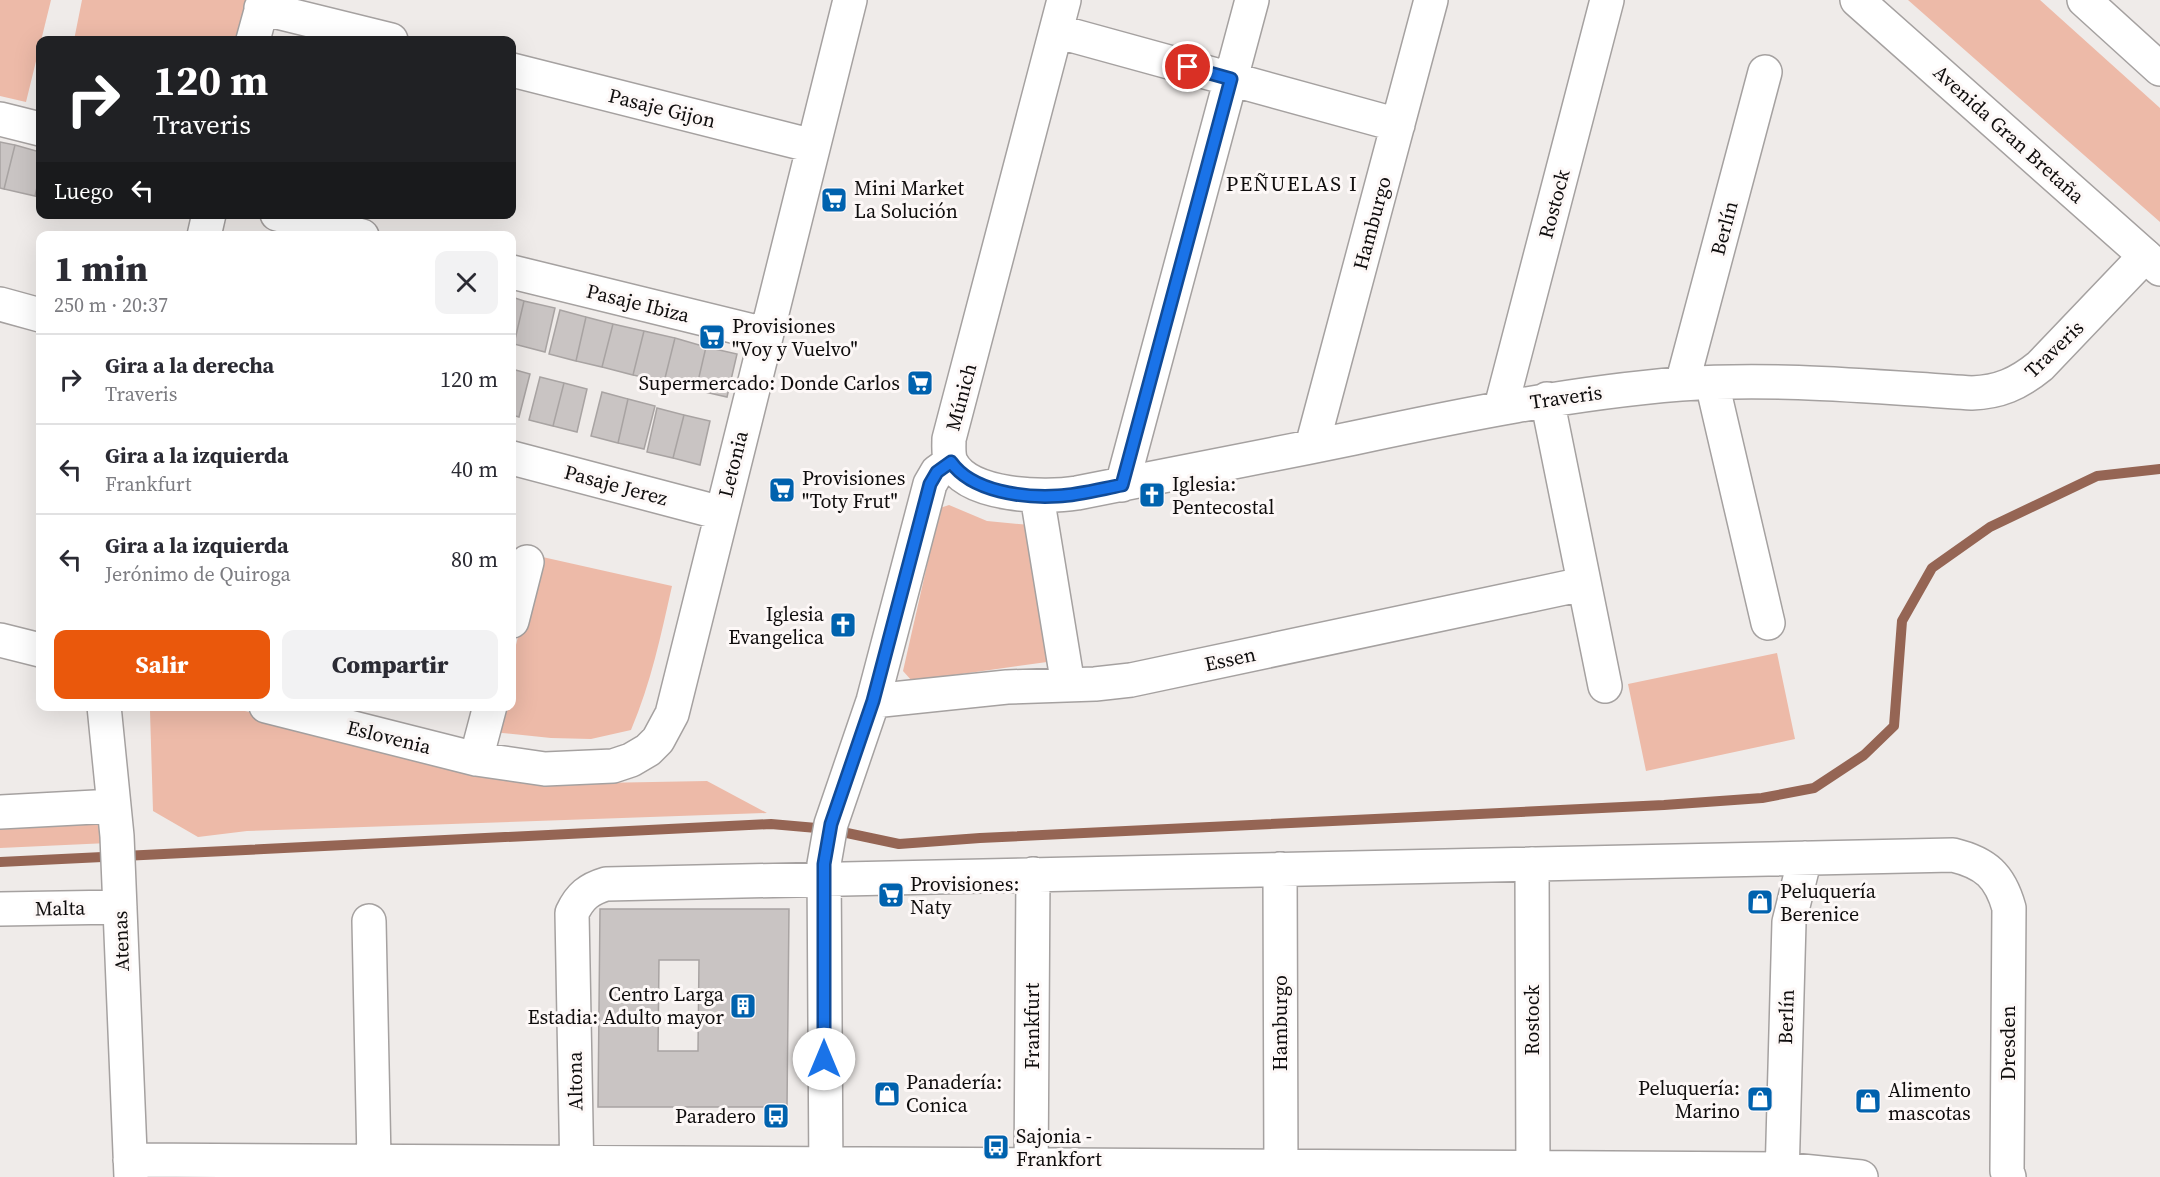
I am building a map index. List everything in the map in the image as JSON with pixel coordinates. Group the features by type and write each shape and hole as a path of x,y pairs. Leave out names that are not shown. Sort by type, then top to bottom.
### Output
{"street":[{"name":"Letonia","path":"476,759 518,767 571,770 613,766 631,760 648,750 658,740 672,714 850,0"},
{"name":"Múnich","path":"951,462 948,451 950,439 1064,0"},
{"path":"1122,485 1252,0"},
{"name":"Hamburgo","path":"1312,446 1431,0"},
{"name":"Rostock","path":"1501,407 1607,0"},
{"name":"Avenida Gran Bretaña","path":"1857,0 2153,262"},
{"path":"2084,0 2160,69"},
{"path":"254,36 262,4 378,36"},
{"path":"1056,31 1398,125"},
{"name":"Pasaje Gijon","path":"516,71 813,146"},
{"name":"Berlín","path":"1766,72 1697,384 1768,623"},
{"path":"0,118 36,128"},
{"path":"296,219 343,231"},
{"name":"Traveris","path":"951,462 957,470 976,483 997,489 1037,496 1077,494 1547,399 1697,384 1832,384 1971,393 1990,392 2009,387 2025,378 2153,262"},
{"name":"Pasaje Ibiza","path":"516,273 765,334"},
{"path":"0,304 36,314"},
{"path":"1547,399 1605,686"},
{"name":"Pasaje Jerez","path":"516,459 721,513"},
{"path":"825,1170 824,872 831,824 873,701 930,484 937,472 951,462"},
{"path":"1037,496 1068,685"},
{"path":"516,605 527,562"},
{"name":"Essen","path":"873,701 1008,687 1131,680 1583,584"},
{"path":"0,640 36,649"},
{"name":"Atenas","path":"104,711 120,895 130,1168"},
{"name":"Eslovenia","path":"303,711 476,759"},
{"path":"476,759 488,711"},
{"path":"0,812 115,821"},
{"name":"Dresden","path":"1805,858 1953,855 1985,868 1997,879 2005,893 2009,908 2007,1159 2009,1177"},
{"path":"824,872 1033,874 1805,858"},
{"name":"Berlín","path":"1782,1173 1789,922 1805,858"},
{"name":"Rostock","path":"1532,864 1533,1172"},
{"name":"Hamburgo","path":"1280,869 1281,1172"},
{"name":"Altona","path":"577,1170 572,912 584,894 606,884 824,872"},
{"name":"Frankfurt","path":"1031,1171 1033,874"},
{"name":"Malta","path":"0,909 120,895"},
{"path":"369,921 374,1161"},
{"path":"130,1168 374,1161 577,1170 1782,1173 1861,1177"}],"shaded area":[{"path":"0,0 51,0 42,36 36,36 36,61 26,102 0,96"},
{"path":"82,0 247,0 237,36 75,36"},
{"path":"1908,0 2040,0 2160,108 2160,222"},
{"path":"949,505 987,521 1030,525 1047,662 912,681 903,671 940,508"},
{"path":"538,556 672,586 650,677 631,730 591,739 551,738 493,732 499,711 516,711 516,645"},
{"path":"1777,653 1795,739 1646,771 1628,684"},
{"path":"150,711 245,711 340,732 544,784 707,781 767,813 247,831 198,837 153,811"},
{"path":"0,809 99,815 130,842 0,848"}],"building":[{"path":"0,142 15,145 4,189 0,188"},
{"path":"15,145 36,151 35,196 4,189"},
{"path":"516,298 524,301 516,335"},
{"path":"524,301 555,308 545,352 516,345"},
{"path":"560,310 586,317 576,361 549,354"},
{"path":"586,317 613,324 602,367 576,361"},
{"path":"613,324 644,331 633,375 602,367"},
{"path":"644,331 675,338 664,382 633,375"},
{"path":"675,338 706,347 696,390 664,382"},
{"path":"706,347 737,354 727,397 696,390"},
{"path":"516,370 530,374 519,417 516,416"},
{"path":"540,377 564,383 553,426 529,420"},
{"path":"564,383 587,389 577,432 553,426"},
{"path":"602,392 628,399 618,443 591,436"},
{"path":"628,399 655,406 644,449 618,443"},
{"path":"657,408 684,415 673,458 647,452"},
{"path":"684,415 710,421 700,465 673,458"},
{"name":"Centro Larga Estadia: Adulto mayor","path":"600,909 789,909 787,1107 598,1107","holes":["659,960 699,960 698,1051 658,1051"]}],"waterway":[{"path":"0,862 771,824 828,829 899,844 1762,798 1814,788 1864,755 1894,726 1902,621 1932,568 1990,527 2097,476 2160,469"}],"place":[{"name":"Mini Market La Solución","path":"834,200"},
{"name":"Provisiones \"Voy y Vuelvo\"","path":"712,337"},
{"name":"Supermercado: Donde Carlos","path":"920,383"},
{"name":"Provisiones \"Toty Frut\"","path":"782,490"},
{"name":"Iglesia: Pentecostal","path":"1152,495"},
{"name":"Iglesia Evangelica","path":"843,625"},
{"name":"Provisiones: Naty","path":"891,895"},
{"name":"Peluquería Berenice","path":"1760,902"},
{"name":"Centro Larga Estadia: Adulto mayor","path":"743,1006"},
{"name":"Panadería: Conica","path":"887,1094"},
{"name":"Peluquería: Marino","path":"1760,1099"},
{"name":"Alimento mascotas","path":"1868,1101"},
{"name":"Paradero","path":"776,1116"},
{"name":"Sajonia - Frankfort","path":"996,1147"}],"district":[{"name":"PEÑUELAS I","path":"1292,183"}],"route":[{"path":"824,1059 824,864 831,824 873,701 930,484 937,472 951,462 957,470 976,483 1037,496 1077,494 1122,485 1231,79 1188,67"}]}
